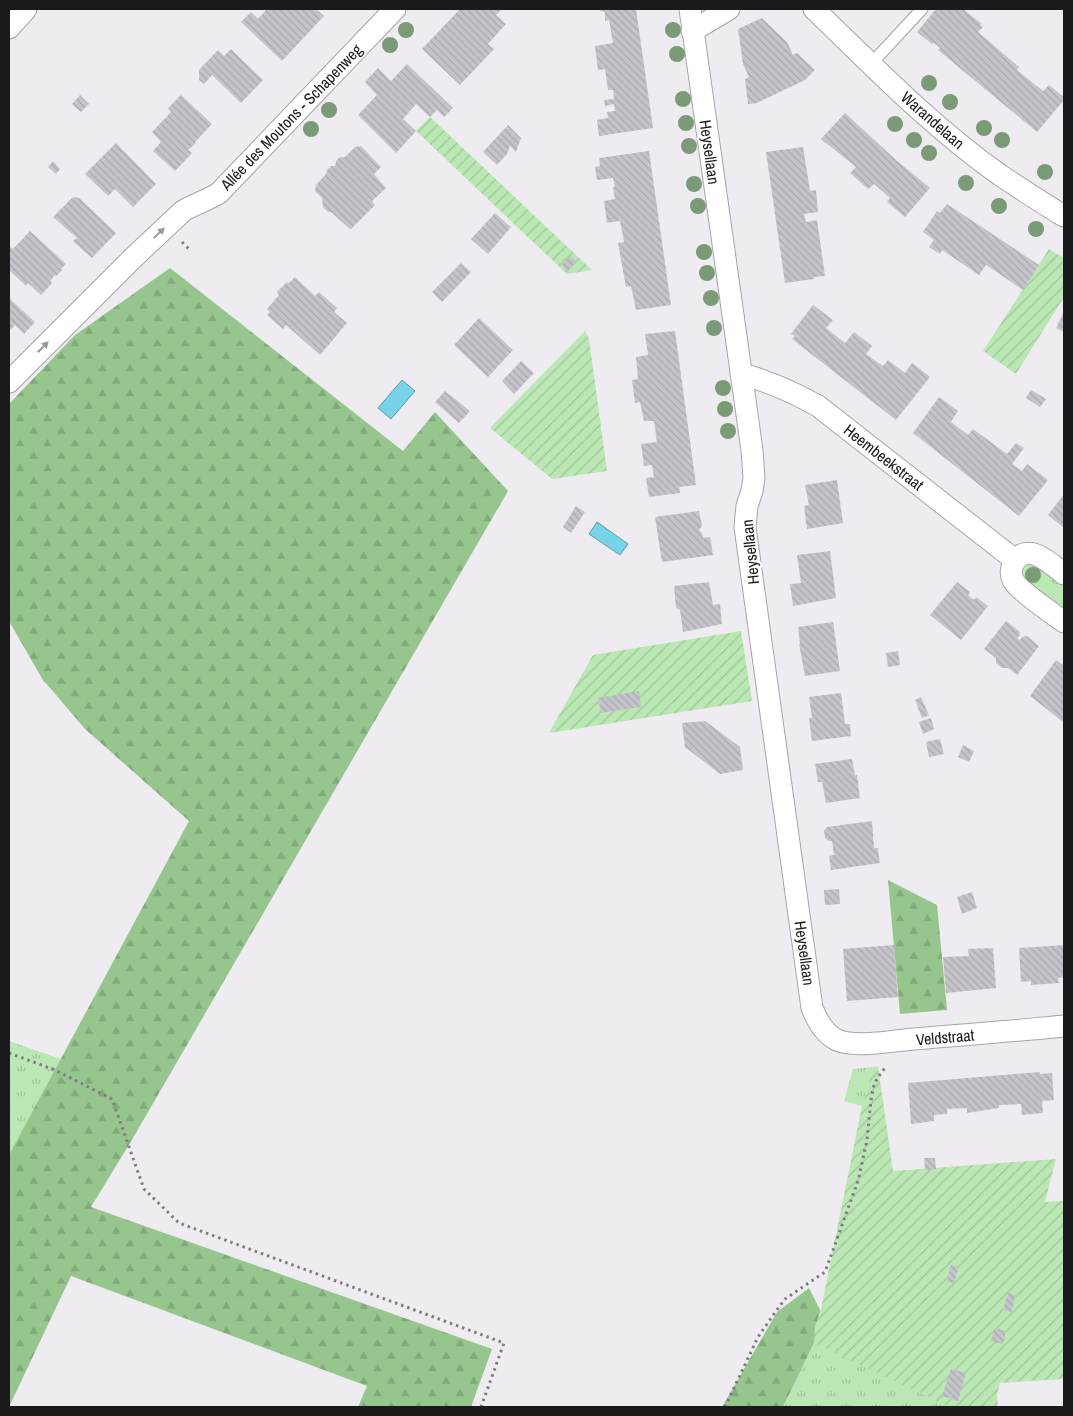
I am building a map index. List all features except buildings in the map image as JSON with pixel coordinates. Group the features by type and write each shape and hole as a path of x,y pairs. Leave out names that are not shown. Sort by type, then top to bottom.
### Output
{"street":[{"path":"9,28 26,9"},
{"name":"Allée des Moutons - Schapenweg","path":"9,382 183,210 212,198 219,193 395,9"},
{"name":"Heysellaan","path":"690,9 754,467 754,478 747,506 745,527 812,1008 816,1018 827,1033"},
{"path":"692,32 729,9"},
{"name":"Warandelaan","path":"814,9 944,131 999,174 1064,216"},
{"name":"Heembeekstraat","path":"741,374 775,384 798,394 818,406 1015,560"},
{"path":"1064,574 1042,557 1030,553 1023,554 1015,560 1011,569 1014,581 1018,586 1064,622"},
{"name":"Veldstraat","path":"827,1033 837,1040 850,1044 860,1044 1064,1026"}],"lane":[{"path":"871,64 922,9"}],"path":[{"path":"9,1055 55,1070 112,1099 144,1189 179,1223 504,1344 481,1407"},
{"path":"725,1407 758,1337 785,1299 825,1272 828,1266 838,1233 858,1181 874,1085 881,1072 891,1063"}],"green space":[{"path":"430,117 592,270 567,274 416,131"},
{"path":"1049,249 1064,258 1064,297 1016,374 983,351"},
{"path":"170,268 403,451 435,412 508,491 133,1138 91,1207 492,1349 471,1407 358,1407 367,1386 71,1276 9,1407 9,1155 189,821 85,729 44,682 9,621 9,404 75,335"},
{"path":"585,331 589,339 607,471 552,479 490,428"},
{"path":"1033,562 1064,584 1064,611 1026,581 1023,572 1027,564"},
{"path":"741,631 752,701 549,733 593,655"},
{"path":"888,880 937,905 947,1010 900,1014"},
{"path":"9,1041 61,1059 9,1155"},
{"path":"878,1066 893,1171 1056,1159 1045,1202 1064,1201 1064,1379 1000,1383 997,1395 998,1407 950,1407 814,1343 815,1326 821,1309 862,1106 873,1067"},
{"path":"873,1067 862,1106 844,1101 853,1069"},
{"path":"809,1288 822,1314 814,1343 783,1407 722,1407 777,1312"},
{"path":"814,1343 880,1372 955,1407 783,1407"}],"water":[{"path":"402,380 415,391 391,419 378,408"},
{"path":"597,522 628,544 620,555 589,534"}]}
